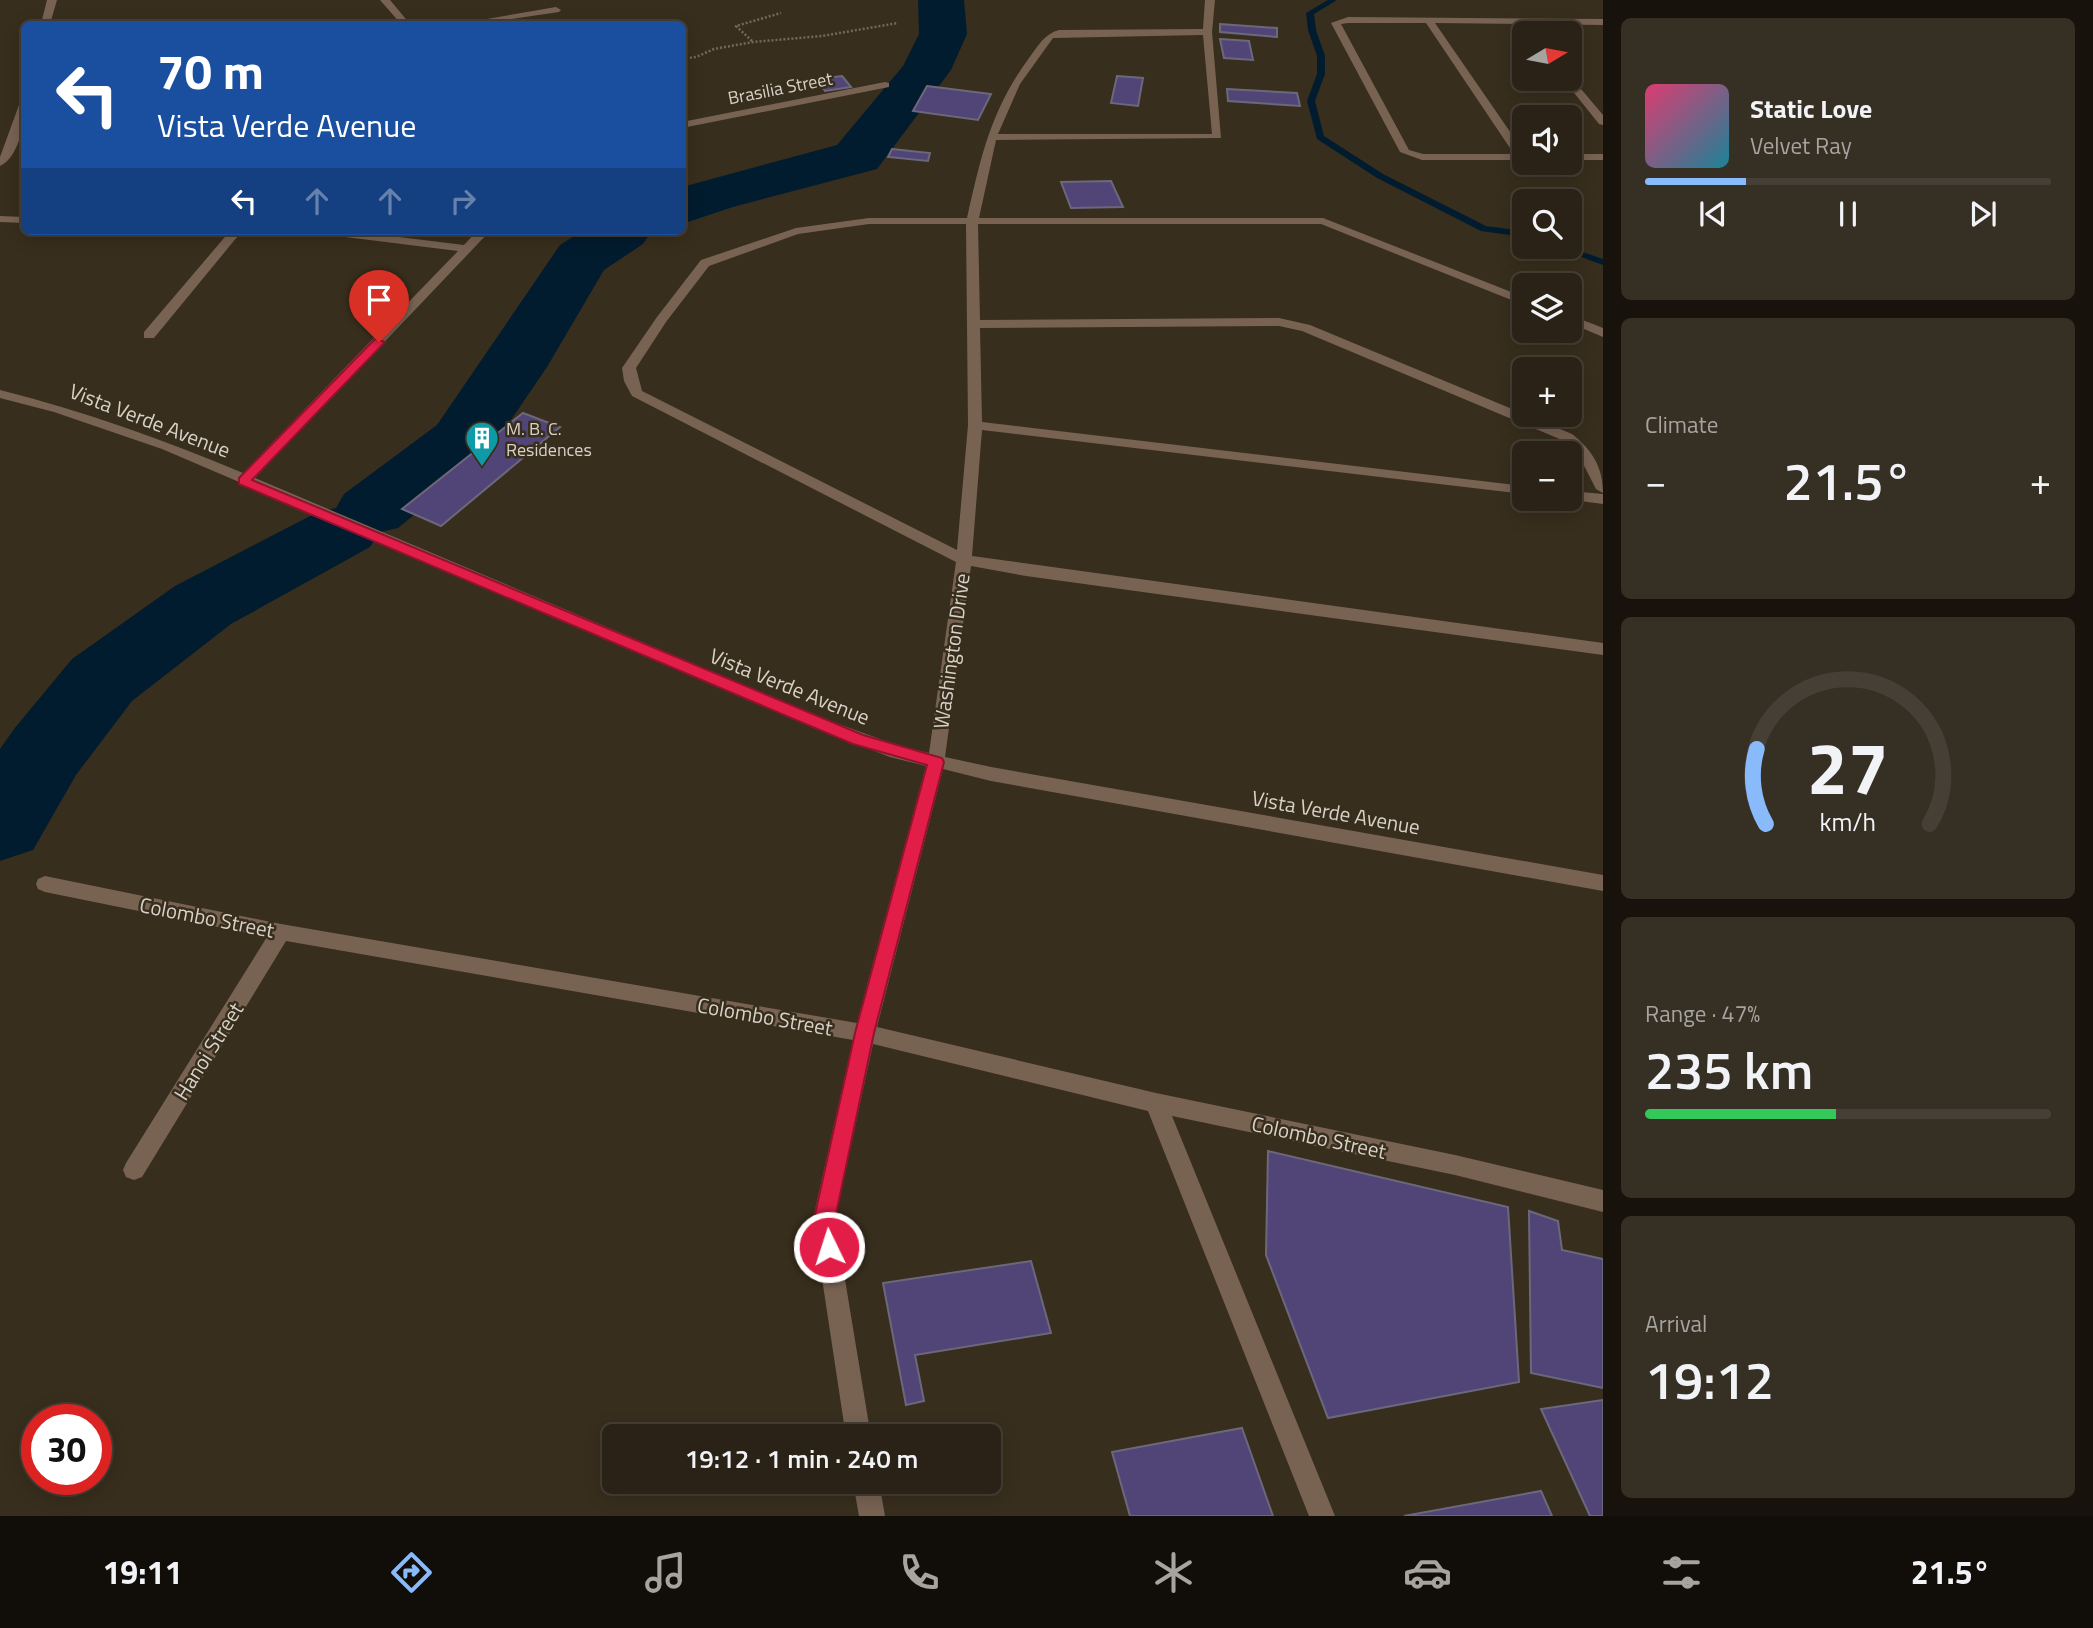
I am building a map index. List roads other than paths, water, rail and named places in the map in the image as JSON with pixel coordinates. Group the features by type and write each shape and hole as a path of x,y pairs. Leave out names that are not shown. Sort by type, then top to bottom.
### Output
{"street":[{"path":"47,21 51,0"},
{"path":"384,0 403,21"},
{"path":"482,21 556,9 545,0"},
{"path":"991,137 1217,136 1207,32 1210,0"},
{"path":"1512,22 1348,20 1336,23 1405,152 1422,157 1512,157"},
{"path":"1428,20 1512,141"},
{"path":"1582,22 1603,22"},
{"name":"Washington Drive","path":"857,1424 824,1219 865,1033 936,762 964,560 975,425 971,221 991,137 1016,84 1050,36 1059,33 1207,32"},
{"name":"Brasilia Street","path":"686,124 885,85"},
{"path":"1578,91 1603,122"},
{"path":"4,159 21,113"},
{"path":"1582,157 1603,158"},
{"path":"0,219 21,220"},
{"path":"1512,296 1323,221 869,221 796,231 705,264 661,320 629,368 637,393 964,560 1026,571 1603,649"},
{"path":"149,335 233,235"},
{"path":"372,235 469,249"},
{"path":"244,481 481,235"},
{"path":"974,324 1279,322 1306,328 1567,437 1583,450 1603,489"},
{"path":"1582,324 1603,332"},
{"name":"Vista Verde Avenue","path":"0,394 110,425 167,446 244,481 859,740 936,762 1093,793 1603,883"},
{"path":"975,425 1512,489"},
{"path":"1582,497 1603,499"},
{"name":"Colombo Street","path":"45,884 281,932 865,1033 1156,1104 1455,1165 1603,1201"},
{"name":"Hanoi Street","path":"134,1170 281,932"},
{"path":"1156,1104 1322,1516"},
{"path":"868,1494 872,1516"}],"waterway":[{"path":"686,205 713,195 857,157 926,70 943,34 941,0"},
{"path":"1333,0 1310,13 1312,30 1321,56 1321,74 1311,101 1320,137 1380,176 1484,229 1512,232"},
{"path":"371,511 462,440 513,367 582,258 616,235"},
{"path":"1582,255 1603,262"},
{"path":"0,825 45,752 102,680 203,605 343,530"}],"place":[{"name":"M. B. C. Residences","path":"482,468"}]}
